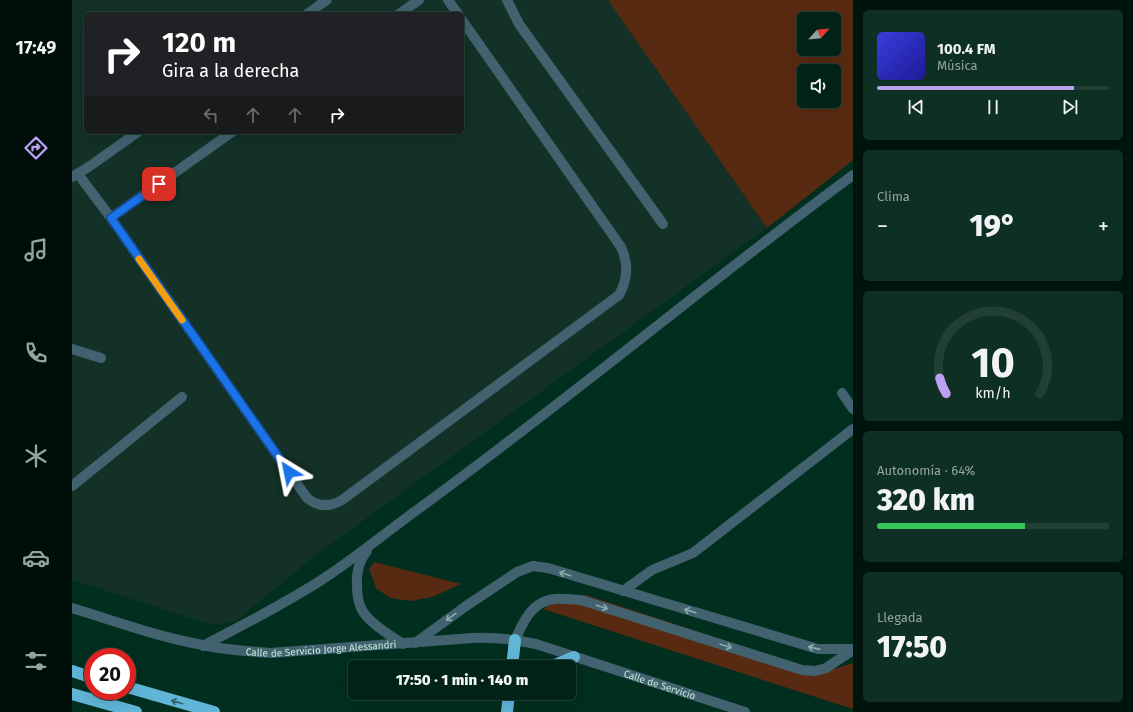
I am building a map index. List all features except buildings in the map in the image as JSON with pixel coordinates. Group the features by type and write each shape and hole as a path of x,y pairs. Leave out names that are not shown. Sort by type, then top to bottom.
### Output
{"highway":[{"path":"513,660 515,640"},
{"path":"567,660 574,657"},
{"path":"72,671 84,675"},
{"path":"136,690 214,712"},
{"path":"72,694 136,712"},
{"path":"507,712 508,700"}],"street":[{"path":"309,0 311,11 327,0"},
{"path":"402,12 419,0"},
{"path":"448,0 457,12"},
{"path":"506,0 519,24 663,224"},
{"path":"135,134 75,176 111,218 307,498 318,504 330,505 336,503 619,295 627,276 626,256 621,247 464,23"},
{"path":"111,218 229,134"},
{"path":"203,646 260,616 325,578 369,547 495,453 789,222 853,175"},
{"path":"72,349 101,358"},
{"path":"842,393 853,409"},
{"path":"72,486 182,397"},
{"path":"623,591 652,570 693,553 853,429"},
{"path":"369,547 363,555 358,568 356,582 357,597 361,609 370,620 403,644"},
{"path":"415,643 466,606 517,572 533,566 548,568 818,649 853,649"},
{"path":"515,640 527,615 540,604 554,599 581,600 802,670 816,671 826,668 853,649"},
{"name":"Calle de Servicio Jorge Alessandri","path":"72,608 167,637 203,646 237,651 270,653 488,638 515,640 536,644 574,657"},
{"name":"Calle de Servicio","path":"574,657 745,712"}],"shaded area":[{"path":"72,0 608,0 767,228 316,555 236,621 221,625 206,623 72,580"},
{"path":"608,0 853,0 853,160 767,228"},
{"path":"374,562 461,584 432,597 411,601 390,598 376,588 369,569"},
{"path":"586,595 812,669 830,670 853,663 853,709 543,609 562,599"}],"slow traffic":[{"path":"139,259 182,320"}],"route":[{"path":"159,184 111,218 289,472"}]}
